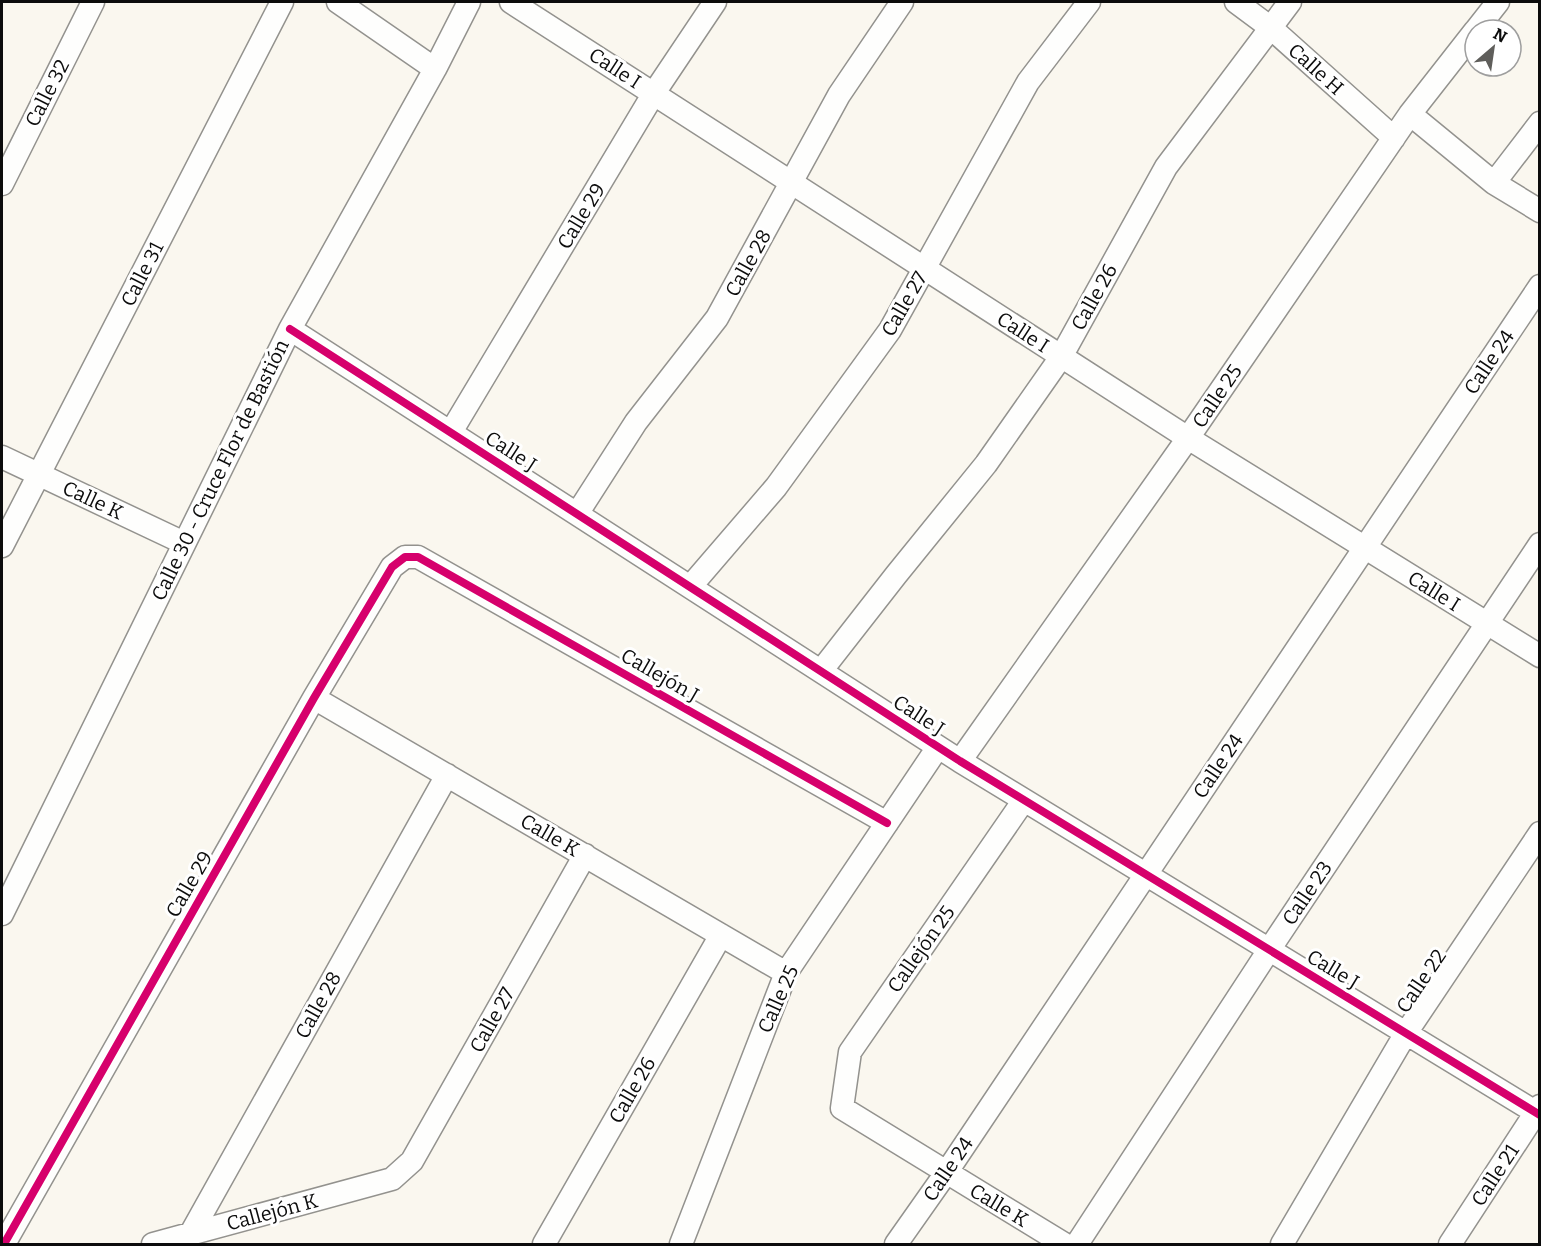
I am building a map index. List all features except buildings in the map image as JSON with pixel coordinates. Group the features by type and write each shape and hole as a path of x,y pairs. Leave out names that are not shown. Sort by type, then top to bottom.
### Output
{"street":[{"name":"Calle 32","path":"2,184 93,2"},
{"name":"Calle 31","path":"2,546 282,2"},
{"path":"338,2 435,69"},
{"name":"Calle 30 - Cruce Flor de Bastión","path":"2,914 10,873 184,543 290,329 435,69 469,2"},
{"name":"Calle I","path":"511,2 540,9 654,93 790,182 1188,438 1539,656"},
{"name":"Calle 29","path":"451,432 654,93 715,2"},
{"name":"Calle 28","path":"577,514 636,422 717,318 838,95 902,2"},
{"name":"Calle 27","path":"690,587 776,487 890,330 1029,82 1089,2"},
{"name":"Calle H","path":"1236,2 1270,28 1394,138"},
{"name":"Calle 26","path":"821,671 986,464 1061,357 1166,167 1290,2"},
{"name":"Calle 25","path":"1485,18 1498,2"},
{"name":"Calle 25","path":"960,761 1188,438 1410,114 1463,46"},
{"path":"1410,114 1494,183 1539,211"},
{"path":"1494,183 1539,123"},
{"name":"Calle 24","path":"896,1245 1539,286"},
{"name":"Calle J","path":"290,329 960,761 1538,1111"},
{"name":"Calle K","path":"2,457 184,543"},
{"name":"Calle 23","path":"1077,1245 1269,950 1539,544"},
{"name":"Calle 29","path":"4,1245 314,698 392,567 405,557 418,557"},
{"name":"Callejón J","path":"418,557 886,823"},
{"name":"Calle K","path":"314,698 786,972"},
{"name":"Calle 25","path":"681,1245 786,972 938,747"},
{"name":"Calle 28","path":"190,1234 447,775"},
{"name":"Callejón 25","path":"842,1108 850,1052 1024,800"},
{"name":"Calle 22","path":"1282,1245 1406,1033 1539,833"},
{"name":"Calle 27","path":"392,1179 412,1161 585,855"},
{"name":"Calle 26","path":"544,1245 721,935"},
{"name":"Calle K","path":"842,1108 1064,1245"},
{"name":"Calle 21","path":"1450,1245 1538,1111"},
{"name":"Callejón K","path":"153,1245 392,1179"}],"cycle path":[{"path":"290,329 960,761 1540,1115"},
{"path":"4,1244 314,698 392,567 405,557 418,557 887,823"}]}
